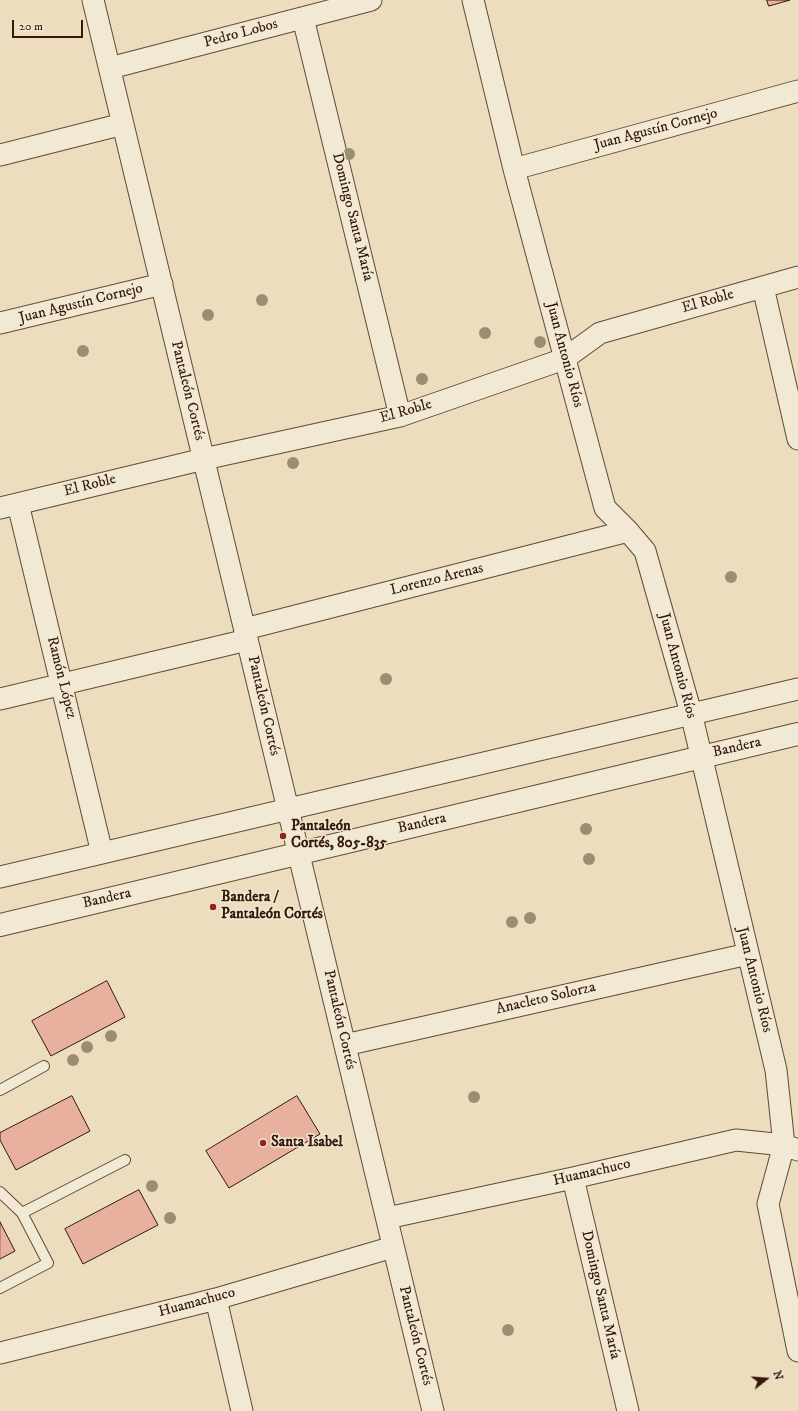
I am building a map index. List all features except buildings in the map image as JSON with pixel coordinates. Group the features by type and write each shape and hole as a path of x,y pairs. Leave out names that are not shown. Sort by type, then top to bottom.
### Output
{"street":[{"name":"Pantaleón Cortés","path":"93,0 433,1411"},
{"name":"Pedro Lobos","path":"110,68 371,0"},
{"name":"Juan Antonio Ríos","path":"473,0 514,169 605,508 645,551 691,713 776,1070 791,1148 768,1204 797,1345"},
{"name":"Domingo Santa María","path":"303,18 400,416"},
{"name":"Juan Agustín Cornejo","path":"514,169 798,91"},
{"path":"0,155 123,124"},
{"name":"El Roble","path":"9,506 204,459 400,416 564,359 600,334 798,277"},
{"name":"Juan Agustín Cornejo","path":"0,323 162,284"},
{"path":"763,287 798,439"},
{"name":"Ramón López","path":"9,506 62,684 102,853"},
{"name":"Lorenzo Arenas","path":"0,699 246,635 628,531"},
{"path":"0,877 798,689"},
{"name":"Bandera","path":"0,925 798,734"},
{"name":"Anacleto Solorza","path":"345,1045 748,954"},
{"name":"Huamachuco","path":"387,1218 572,1178 736,1140 791,1148"},
{"name":"Domingo Santa María","path":"572,1178 628,1411"},
{"name":"Huamachuco","path":"0,1353 216,1299 393,1247"},
{"path":"216,1299 242,1411"}],"lane":[{"path":"0,1090 44,1066"},
{"path":"22,1213 125,1160"},
{"path":"0,1192 22,1213 48,1263 0,1288"}],"place":[{"name":"Pantaleón Cortés, 805-835","path":"283,836"},
{"name":"Bandera / Pantaleón Cortés","path":"213,907"},
{"name":"Santa Isabel","path":"263,1143"}]}
